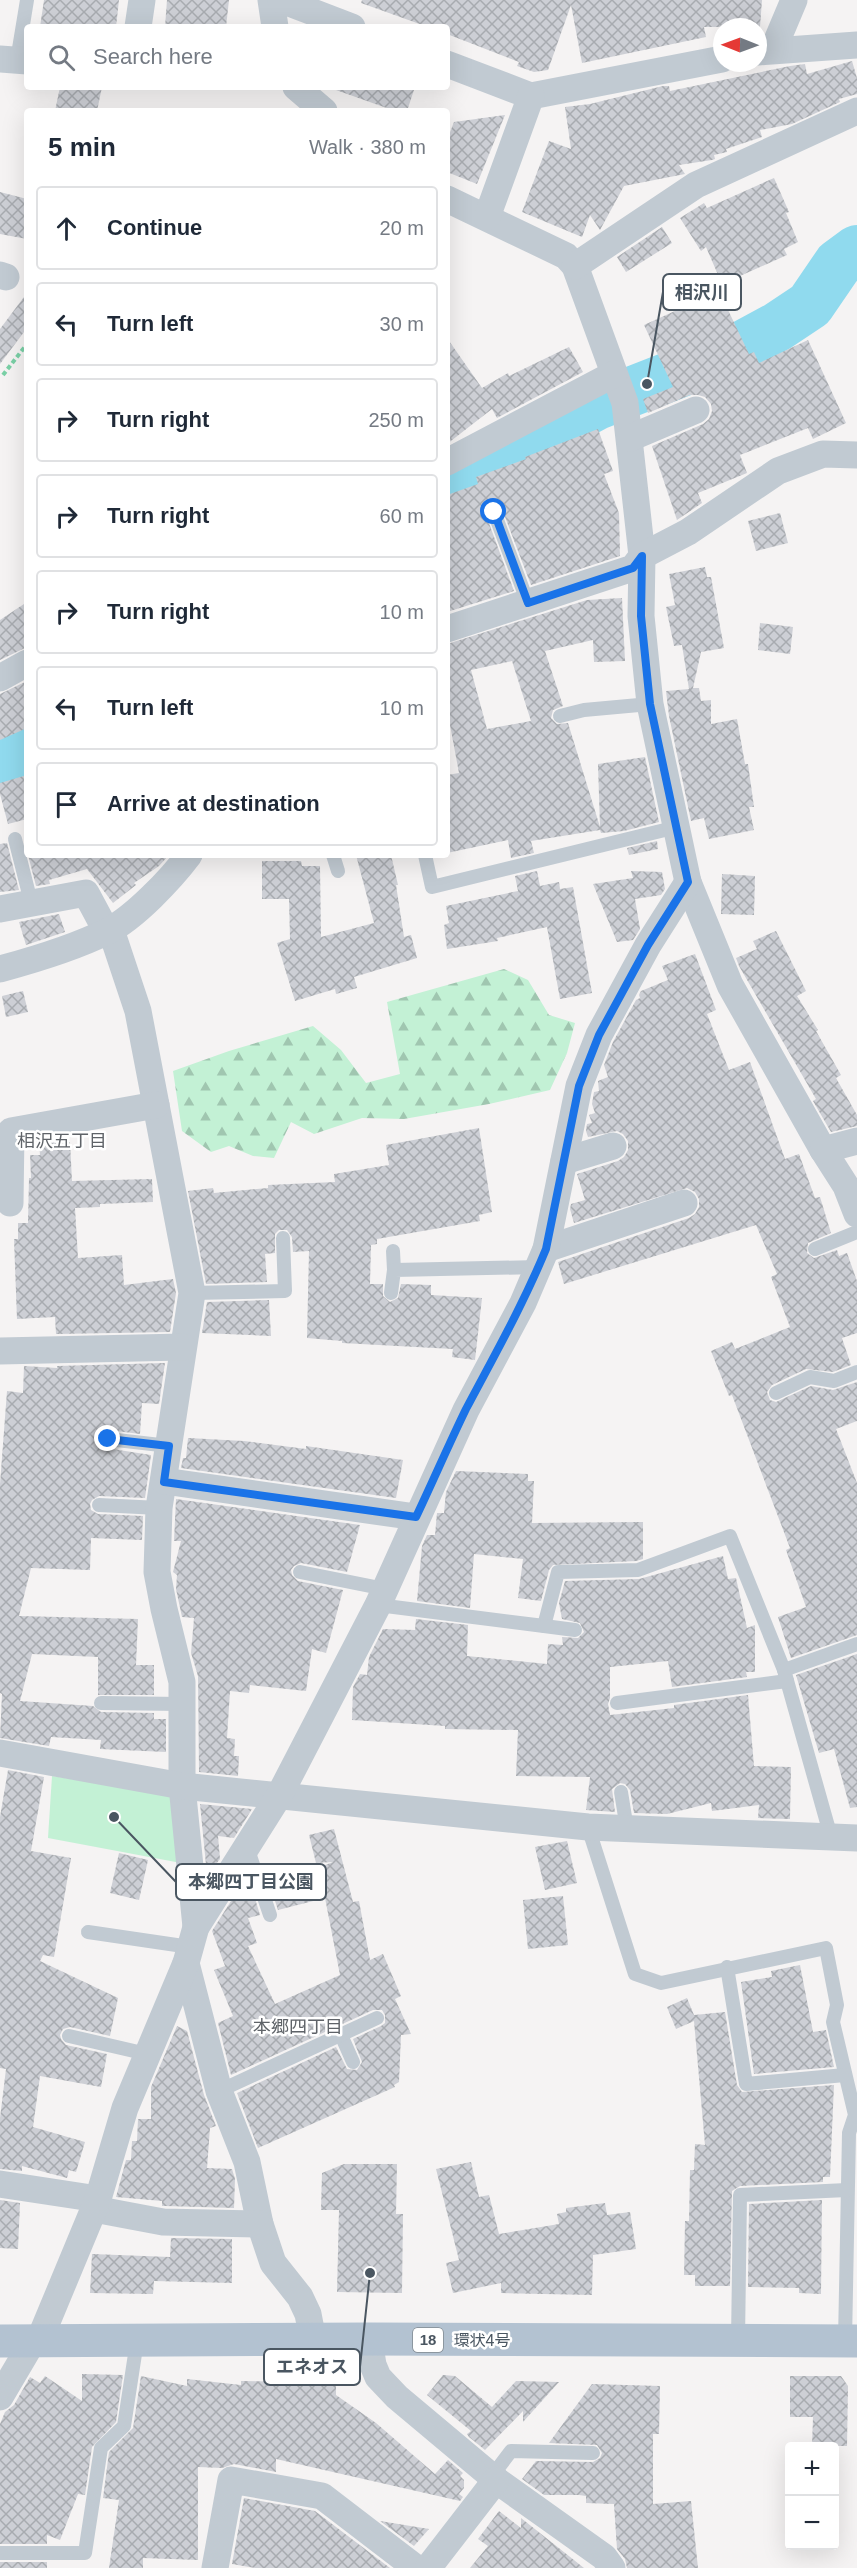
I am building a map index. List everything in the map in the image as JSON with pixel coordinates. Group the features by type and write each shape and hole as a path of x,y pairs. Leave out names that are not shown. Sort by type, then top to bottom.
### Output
{"main road":[{"name":"環状4号","path":"0,2341 369,2339 851,2341"}],"street":[{"path":"138,24 142,0"},
{"path":"272,0 275,24"},
{"path":"281,0 344,24"},
{"path":"767,49 794,0"},
{"path":"767,51 857,45"},
{"path":"450,64 531,96 713,61"},
{"path":"300,90 320,108"},
{"path":"487,217 531,96"},
{"path":"575,266 696,185 857,111"},
{"path":"450,200 566,256 575,266 619,387 630,438 642,556 641,616 650,704 688,882 730,985 823,1150 852,1189 857,1214"},
{"path":"450,461 619,387"},
{"path":"630,438 696,410"},
{"path":"450,628 633,568 642,556 688,532 778,471 824,454 857,455"},
{"path":"0,678 24,665"},
{"path":"0,969 51,955 111,930 150,898 186,858"},
{"path":"0,2397 36,2341 96,2204 125,2108 191,1946 280,1794 381,1597 466,1410 523,1303 542,1258 579,1086 599,1035 648,945 688,882"},
{"path":"0,909 86,893 101,921 111,930 138,1011 192,1293 161,1495 158,1572 164,1609 182,1682 182,1786 191,1946 219,2091 247,2162 260,2224 273,2263 300,2297 308,2314 313,2340"},
{"path":"10,1203 5,1131 156,1105"},
{"path":"823,1150 857,1141"},
{"path":"564,1161 613,1146"},
{"path":"542,1258 684,1203"},
{"path":"0,1351 183,1347"},
{"path":"161,1495 416,1517"},
{"path":"0,1753 182,1786 280,1794 588,1827 844,1837"},
{"path":"0,2184 96,2204 163,2222 260,2224"},
{"path":"369,2339 378,2377 397,2397 494,2478 604,2556 612,2568"},
{"path":"428,2568 494,2478"},
{"path":"215,2568 231,2480 322,2496 416,2568"}],"lane":[{"path":"15,60 27,0"},
{"path":"494,512 528,603"},
{"path":"560,716 584,710 650,704"},
{"path":"426,858 432,887 677,827"},
{"path":"15,838 31,902"},
{"path":"334,858 338,872"},
{"path":"815,1249 857,1232"},
{"path":"192,1293 285,1292 283,1238"},
{"path":"391,1293 394,1270 393,1251"},
{"path":"394,1270 542,1258"},
{"path":"776,1393 810,1377 834,1381 857,1372"},
{"path":"108,1439 169,1446"},
{"path":"99,1505 161,1495"},
{"path":"544,1626 558,1572 638,1570 730,1536 786,1676 844,1837"},
{"path":"300,1572 381,1597 575,1630"},
{"path":"617,1703 786,1676 857,1644"},
{"path":"101,1703 182,1704"},
{"path":"621,1792 627,1828"},
{"path":"588,1827 635,1974 661,1983 726,1967 826,1948 837,2005 833,2022 855,2115 849,2133 847,2190 851,2341"},
{"path":"247,1847 270,1915"},
{"path":"88,1932 191,1946"},
{"path":"726,1967 746,2084 844,2075"},
{"path":"219,2091 377,2018"},
{"path":"341,2035 353,2062"},
{"path":"69,2036 147,2054"},
{"path":"738,2340 740,2195 847,2190"},
{"path":"0,2553 85,2553 101,2448 124,2426 137,2341"},
{"path":"494,2478 511,2451 594,2453"}],"path":[{"path":"3,375 24,348"}],"green space":[{"path":"504,969 528,980 549,1015 575,1023 567,1053 550,1090 489,1104 404,1119 362,1118 314,1134 291,1122 274,1158 253,1156 229,1146 211,1152 182,1131 173,1071 229,1051 313,1026 341,1050 366,1083 400,1074 387,1002"},
{"path":"52,1776 178,1796 181,1863 48,1838"}],"building":[{"path":"44,0 119,0 116,24 40,24"},
{"path":"167,0 229,0 226,24 165,24"},
{"path":"362,0 762,0 761,18 713,18 713,27 704,27 706,37 582,63 571,5 548,70 534,72 517,66 519,62 450,35 450,24 420,24 361,3"},
{"path":"852,61 857,78 857,94 839,99 840,102 792,124 760,130 762,137 726,149 727,152 714,155 715,159 679,165 685,174 624,186 600,230 590,215 582,237 522,212 549,141 571,149 565,107 590,104 663,86 669,86 670,91 790,66 805,64 807,74"},
{"path":"59,90 101,90 98,108 56,108"},
{"path":"336,90 414,90 408,108 387,108"},
{"path":"505,115 477,184 450,173 450,132 454,122"},
{"path":"774,178 789,212 786,213 798,242 784,249 787,255 722,284 706,247 701,251 680,218 704,203 707,208"},
{"path":"0,192 24,198 24,238 0,234"},
{"path":"662,227 672,243 626,272 617,257"},
{"path":"719,291 749,354 754,352 759,363 808,340 846,423 813,439 808,428 740,455 747,473 698,493 702,503 677,520 652,446 703,424 709,419 712,411 711,404 705,397 690,395 648,413 643,399 673,387 644,325"},
{"path":"24,297 24,332 0,364 0,329"},
{"path":"450,342 482,388 508,373 509,376 569,347 583,372 497,418 492,409 450,442"},
{"path":"598,429 613,471 604,474 619,513 620,556 531,585 502,509 499,505 491,503 487,507 486,515 514,591 450,611 450,494 478,484 476,477 526,459 525,457"},
{"path":"780,513 788,543 756,551 748,521"},
{"path":"705,567 707,577 711,577 724,648 701,652 693,688 699,688 701,701 711,700 711,724 737,719 745,764 748,764 754,807 749,807 754,830 709,839 704,818 691,821 666,691 689,689 682,645 674,646 666,607 675,605 669,574"},
{"path":"622,598 625,661 594,662 593,640 545,651 563,706 553,710 551,718 557,724 568,723 600,827 598,764 645,757 659,822 624,831 601,833 600,830 531,841 534,853 511,858 508,840 450,852 450,774 459,773 450,725 450,643 587,600","holes":["512,661 531,721 487,729 471,670"]},
{"path":"24,604 24,648 0,660 0,620"},
{"path":"760,623 793,627 790,654 758,650"},
{"path":"24,682 24,729 0,740 0,694"},
{"path":"24,776 24,820 8,824 0,794 0,783"},
{"path":"657,841 658,849 629,855 627,848"},
{"path":"7,843 19,890 0,892 0,844"},
{"path":"29,858 166,858 113,903 87,869 49,880 50,884 36,886"},
{"path":"357,858 392,858 398,885 396,885 404,937 411,935 417,958 354,977 357,988 336,994 335,989 295,1001 277,943 290,939 289,899 262,899 262,861 301,861 302,866 320,866 321,937 374,923"},
{"path":"537,871 540,886 559,882 560,889 573,887 592,993 560,999 547,927 497,938 498,941 447,949 444,925 449,923 446,906 518,891 515,876"},
{"path":"631,871 662,872 665,889 661,895 635,899 640,929 633,940 617,942 593,884 633,878"},
{"path":"722,874 755,876 754,915 721,914"},
{"path":"59,914 65,932 26,945 19,922"},
{"path":"776,931 806,991 797,996 818,1030 816,1031 841,1075 836,1078 857,1115 857,1126 831,1132 813,1101 816,1099 739,966 736,958 757,949 753,941"},
{"path":"695,954 716,1010 707,1014 729,1070 750,1062 785,1159 799,1154 815,1198 820,1197 831,1233 808,1243 807,1253 814,1258 837,1250 839,1256 847,1253 857,1281 857,1333 842,1338 851,1365 833,1372 806,1369 772,1385 767,1392 770,1400 776,1402 811,1386 833,1390 857,1382 857,1421 836,1429 857,1483 857,1635 791,1658 778,1617 806,1607 786,1550 790,1548 732,1395 729,1396 711,1351 732,1342 735,1349 790,1327 771,1277 777,1274 756,1225 564,1284 558,1262 689,1218 699,1207 699,1199 695,1192 687,1188 574,1223 570,1209 571,1204 585,1200 577,1174 618,1161 628,1150 628,1141 623,1134 617,1131 588,1137 586,1131 587,1124 592,1123 589,1115 595,1113 592,1104 594,1092 599,1091 598,1081 608,1077 604,1065 613,1042 636,1000 640,998 641,991 668,980 662,966"},
{"path":"23,991 28,1012 6,1017 2,996"},
{"path":"479,1128 492,1212 479,1215 480,1221 377,1239 377,1244 371,1245 370,1284 383,1284 383,1296 390,1302 398,1298 401,1284 431,1285 431,1295 482,1298 475,1360 452,1357 453,1349 342,1343 342,1341 307,1338 309,1251 293,1252 292,1237 287,1230 279,1230 275,1234 275,1253 265,1254 267,1282 206,1284 188,1191 213,1188 214,1193 268,1188 268,1185 335,1182 334,1174 389,1165 386,1145"},
{"path":"70,1142 72,1181 152,1179 153,1202 100,1204 100,1207 75,1208 78,1258 122,1255 124,1285 173,1279 176,1293 170,1332 56,1334 55,1317 17,1319 14,1239 18,1239 18,1223 28,1223 30,1155 40,1155 39,1143"},
{"path":"269,1300 271,1336 202,1333 207,1302"},
{"path":"165,1363 159,1404 142,1403 140,1434 108,1430 101,1433 99,1437 100,1443 106,1448 151,1455 145,1498 99,1496 90,1504 91,1510 98,1514 143,1516 142,1540 91,1538 90,1570 31,1568 19,1616 138,1619 136,1665 154,1665 154,1695 98,1695 98,1657 32,1654 20,1701 93,1706 101,1712 154,1713 154,1719 166,1719 166,1752 100,1749 101,1740 51,1737 49,1746 0,1738 2,1694 0,1693 0,1484 7,1391 23,1393 24,1366 57,1368 57,1366"},
{"path":"188,1438 244,1441 306,1449 306,1446 403,1460 396,1498 181,1468 183,1458 186,1458"},
{"path":"456,1471 528,1474 528,1481 534,1481 532,1523 643,1522 643,1559 553,1565 549,1570 541,1601 518,1598 523,1559 474,1554 470,1608 417,1601 422,1546 427,1535 435,1535 437,1513 444,1513 446,1492"},
{"path":"176,1499 360,1525 347,1572 301,1563 291,1570 292,1575 298,1581 343,1590 326,1653 312,1649 306,1691 250,1685 249,1693 230,1691 227,1738 235,1739 234,1756 239,1756 238,1776 199,1772 198,1676 191,1653 194,1618 182,1617 176,1589 177,1575 173,1572 181,1541 174,1541"},
{"path":"723,1556 728,1579 736,1578 747,1628 755,1625 755,1672 746,1672 747,1677 672,1687 668,1661 610,1667 608,1704 610,1715 674,1708 674,1705 748,1695 754,1766 791,1767 790,1819 758,1818 759,1805 712,1811 711,1803 667,1814 634,1813 630,1790 625,1784 620,1783 612,1789 615,1812 586,1810 590,1777 516,1776 518,1730 445,1729 445,1726 352,1720 353,1687 360,1674 367,1675 369,1657 383,1629 415,1630 416,1619 468,1625 467,1656 547,1664 548,1644 563,1645 562,1637 578,1638 584,1632 580,1623 562,1619 559,1603 565,1581 639,1579"},
{"path":"857,1654 857,1807 850,1808 834,1749 819,1753 796,1675"},
{"path":"8,1770 44,1777 31,1851 71,1858 54,1957 43,1955 40,1961 118,1998 110,2036 70,2027 63,2029 60,2035 66,2045 107,2054 101,2087 40,2076 33,2127 85,2142 76,2172 69,2170 67,2178 22,2166 22,2171 0,2169 0,2118 6,2069 0,2068 0,1817"},
{"path":"200,1804 252,1809 234,1838 218,1836 220,1859 207,1875"},
{"path":"334,1829 353,1902 359,1901 370,1960 383,1954 401,1996 395,1999 411,2034 401,2035 399,2082 394,2085 395,2087 258,2148 237,2093 336,2047 347,2069 357,2070 362,2062 353,2039 385,2023 385,2015 382,2010 373,2010 231,2075 218,2023 233,2016 214,1970 225,1966 212,1931 231,1901 253,1892 260,1915 248,1918 257,1943 248,1946 275,2004 340,1975 325,1898 278,1910 270,1886 333,1862 316,1863 309,1835"},
{"path":"567,1841 577,1883 545,1890 535,1847"},
{"path":"119,1853 148,1860 139,1900 110,1893"},
{"path":"563,1896 568,1945 528,1949 523,1900"},
{"path":"800,1965 813,2032 826,2030 834,2067 754,2074 741,1982 772,1977 771,1971"},
{"path":"687,1998 694,2015 725,2012 737,2085 742,2092 834,2085 830,2177 823,2177 823,2182 740,2186 732,2191 730,2286 695,2286 695,2275 684,2275 685,2221 689,2221 690,2170 694,2170 695,2144 705,2145 694,2021 676,2029 667,2007"},
{"path":"177,2026 187,2031 204,2095 216,2126 210,2128 207,2168 232,2169 235,2179 234,2208 162,2206 162,2201 116,2197 126,2160 131,2160 132,2141 137,2141 138,2119 151,2119 151,2087"},
{"path":"471,2162 479,2197 489,2195 499,2234 559,2224 557,2214 566,2212 566,2208 605,2203 607,2215 630,2212 636,2249 593,2255 592,2295 501,2293 501,2283 453,2293 446,2263 459,2260 436,2169"},
{"path":"344,2164 397,2164 396,2214 403,2214 402,2293 337,2292 339,2210 321,2210 322,2173"},
{"path":"0,2200 20,2203 18,2249 0,2248"},
{"path":"822,2200 821,2294 799,2293 799,2288 748,2287 749,2204"},
{"path":"171,2238 232,2239 232,2283 154,2281 153,2294 90,2293 92,2254 170,2257"},
{"path":"82,2374 123,2375 116,2422 92,2447 85,2495 78,2494 60,2540 47,2535 47,2544 0,2544 0,2424 5,2412 14,2405 30,2377 40,2383 45,2376 82,2401"},
{"path":"443,2375 455,2376 492,2407 516,2381 559,2382 523,2422 523,2411 485,2450 469,2437 467,2434 471,2431 427,2395"},
{"path":"141,2376 187,2386 187,2379 241,2385 241,2381 306,2382 306,2378 336,2378 336,2395 376,2423 435,2474 448,2460 463,2473 460,2476 464,2480 464,2488 459,2494 463,2497 460,2501 276,2459 276,2472 234,2464 222,2468 198,2467 198,2560 143,2558 143,2568 109,2568 119,2500 103,2498 109,2452 133,2428"},
{"path":"790,2376 841,2376 848,2386 847,2446 839,2446 839,2442 812,2442 813,2417 790,2417"},
{"path":"592,2384 660,2386 659,2434 653,2434 653,2504 691,2501 698,2568 627,2568 625,2559 617,2549 614,2504 586,2503 586,2496 579,2495 544,2495 522,2479 536,2461 593,2462 600,2458 602,2453 597,2445 549,2443"},
{"path":"244,2498 315,2511 390,2568 255,2568 232,2564"},
{"path":"499,2511 521,2528 521,2518 584,2568 470,2568 488,2546 478,2539"},
{"path":"380,2521 429,2529 414,2546"},
{"path":"0,2562 47,2562 47,2568 0,2568"}],"waterway":[{"path":"450,482 597,405 725,355 777,327 810,305 838,264 857,250"},
{"path":"0,763 24,751"}],"place":[{"name":"相沢川","path":"647,384"},
{"name":"本郷四丁目公園","path":"114,1817"},
{"name":"エネオス","path":"370,2273"}],"district":[{"name":"相沢五丁目","path":"62,1141"},
{"name":"本郷四丁目","path":"298,2027"}],"route":[{"path":"108,1439 169,1446 164,1482 416,1517 466,1410 523,1303 539,1267 546,1249 579,1086 599,1035 648,945 688,882 650,704 641,616 642,556 633,568 528,603 494,512"}]}
